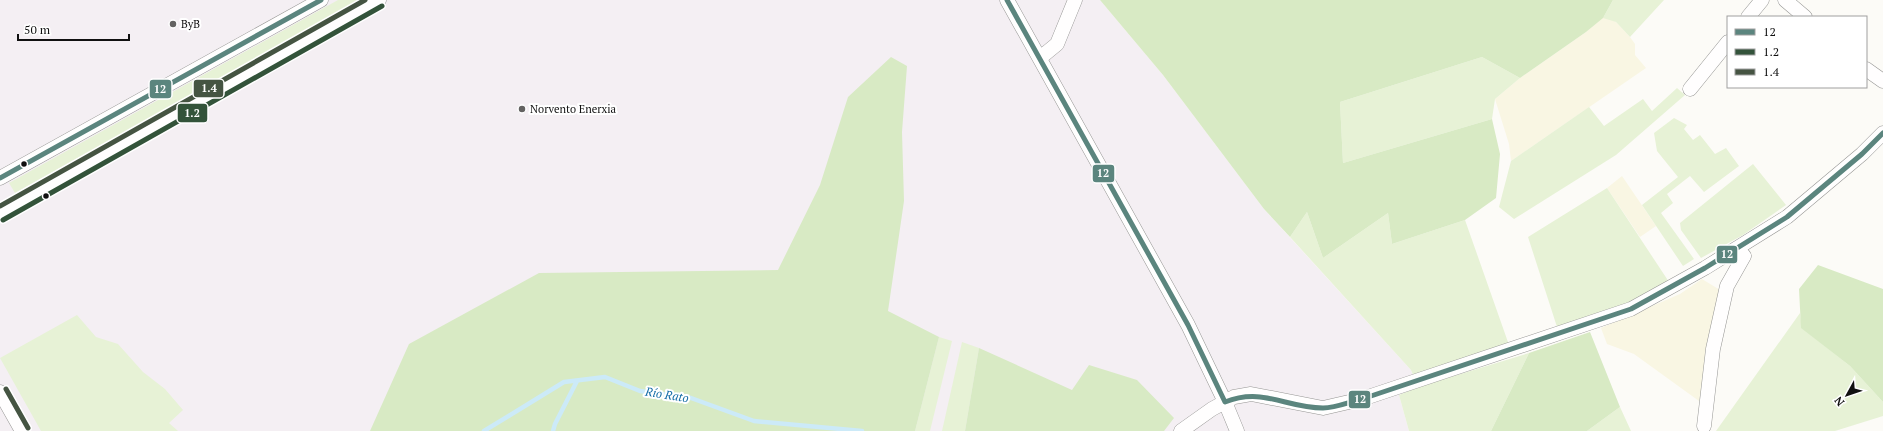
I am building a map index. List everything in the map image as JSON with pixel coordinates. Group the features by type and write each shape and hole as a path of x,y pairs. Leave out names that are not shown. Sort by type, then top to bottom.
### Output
{"street":[{"path":"0,178 321,0"},
{"path":"0,213 380,0"},
{"path":"1007,0 1188,325 1225,402 1237,431"},
{"path":"1040,58 1057,44 1075,0"},
{"path":"1749,16 1762,0"},
{"path":"1785,0 1804,16"},
{"path":"1690,89 1727,43"},
{"path":"1867,70 1883,81"},
{"path":"1181,431 1234,397 1251,394 1323,408 1362,399 1631,309 1690,278 1787,217 1862,154 1883,133"},
{"path":"1704,426 1713,349 1727,286 1744,256 1738,249"},
{"path":"0,392 22,431"}],"shaded area":[{"path":"0,0 1100,0 1163,75 1264,209 1411,370 1418,387 1399,395 1409,431 0,431"},
{"path":"1604,16 1616,22 1630,37 1635,44 1635,55 1646,68 1511,161 1509,144 1495,99 1520,78 1586,32"},
{"path":"1622,176 1656,226 1640,237 1607,188"},
{"path":"1702,279 1720,290 1707,373 1699,401 1634,354 1607,344 1601,328 1680,294"}],"green space":[{"path":"338,0 361,0 15,193 9,183"},
{"path":"1100,0 1613,0 1603,18 1586,32 1520,78 1482,57 1340,102 1343,163 1492,119 1500,154 1496,198 1465,220 1392,244 1388,213 1323,258 1307,212 1290,237 1264,209 1163,75"},
{"path":"1613,0 1664,0 1630,37 1616,22 1603,18"},
{"path":"891,57 907,66 902,132 904,201 888,311 939,337 915,431 370,431 409,344 539,273 778,270 820,185 848,97"},
{"path":"1482,57 1520,78 1495,99 1492,119 1343,163 1340,102"},
{"path":"1677,88 1685,95 1616,155 1514,219 1499,207 1511,161 1589,107 1604,126 1643,99 1652,111"},
{"path":"1674,118 1687,125 1684,129 1693,140 1700,135 1715,154 1726,148 1739,166 1704,192 1690,176 1667,194 1673,203 1661,213 1694,259 1683,266 1642,205 1678,177 1657,151 1654,133"},
{"path":"1753,164 1786,205 1743,235 1701,258 1681,230 1680,223"},
{"path":"1607,188 1669,282 1621,309 1558,330 1528,237"},
{"path":"1307,212 1323,258 1388,213 1392,244 1465,220 1509,345 1414,377 1411,370 1290,237"},
{"path":"1818,265 1883,289 1883,402 1850,366 1801,328 1799,289"},
{"path":"1800,313 1802,328 1850,366 1883,402 1883,416 1835,431 1716,431"},
{"path":"77,315 96,337 118,344 143,372 165,389 183,410 169,423 178,431 41,431 0,358"},
{"path":"1590,332 1620,407 1587,431 1491,431 1529,353"},
{"path":"939,337 952,341 930,431 915,431"},
{"path":"962,342 979,348 965,431 942,431"},
{"path":"979,348 1072,390 1089,365 1137,380 1174,418 1164,431 965,431"},
{"path":"1529,353 1491,431 1409,431 1399,395 1418,387"},
{"path":"1620,407 1631,431 1587,431"}],"waterway":[{"name":"Río Rato","path":"484,431 564,382 605,377 640,391 691,398 754,421 862,431"},
{"path":"553,431 555,424 577,381"}],"transit line":[{"name":"12","path":"0,178 321,0"},
{"name":"1.4","path":"0,206 365,0"},
{"name":"12","path":"1007,0 1188,325 1225,402 1239,398 1263,397 1310,407 1328,408 1338,406 1631,309 1705,268 1787,217 1862,154 1883,133"},
{"name":"1.2","path":"3,220 382,6"},
{"name":"1.4","path":"6,389 28,428"}],"place":[{"name":"ByB","path":"173,24"},
{"name":"Norvento Enerxia","path":"522,109"}]}
